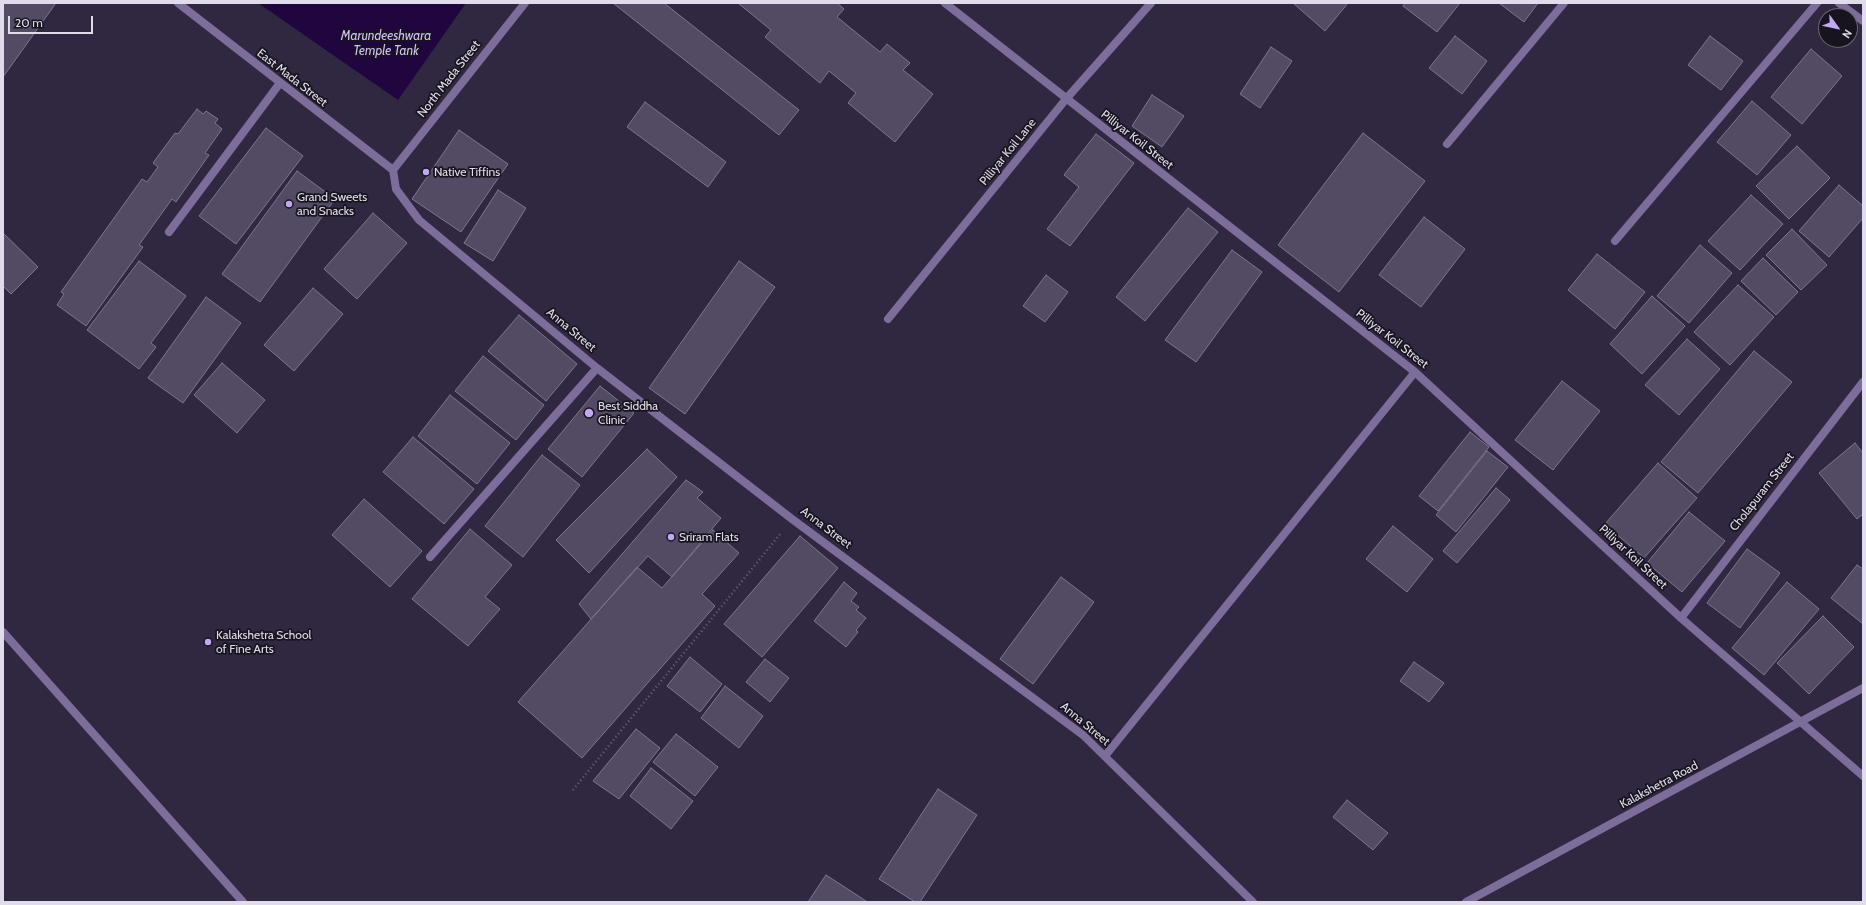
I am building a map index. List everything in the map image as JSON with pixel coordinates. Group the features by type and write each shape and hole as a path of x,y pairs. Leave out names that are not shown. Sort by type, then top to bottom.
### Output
{"street":[{"name":"East Mada Street","path":"178,3 393,170"},
{"name":"North Mada Street","path":"393,170 525,3"},
{"name":"Pilliyar Koil Street","path":"945,3 1415,372 1681,618 1800,723 1863,776"},
{"name":"Pilliyar Koil Lane","path":"888,319 1066,99 1151,3"},
{"path":"1447,144 1564,3"},
{"path":"1615,241 1817,3"},
{"path":"1839,3 1863,21"},
{"path":"169,232 280,83"},
{"name":"Anna Street","path":"393,170 396,189 419,220 597,368 792,519 1083,734 1253,902"},
{"path":"430,557 597,368"},
{"path":"1105,756 1415,372"},
{"name":"Cholapuram Street","path":"1681,618 1863,382"},
{"path":"3,632 243,902"},
{"name":"Kalakshetra Road","path":"1466,902 1863,688"}],"path":[{"path":"573,790 792,519"}],"water":[{"name":"Marundeeshwara Temple Tank","path":"258,3 466,3 398,100"}],"building":[{"path":"3,3 56,3 3,77"},
{"path":"613,3 664,3 799,110 779,135"},
{"path":"738,3 837,3 844,9 837,17 880,52 887,44 910,63 903,70 933,94 895,142 848,103 856,93 829,71 820,83 765,37 771,30"},
{"path":"1293,3 1348,3 1325,31"},
{"path":"1405,3 1460,3 1437,32 1403,6"},
{"path":"1499,3 1538,3 1524,22"},
{"path":"1455,36 1487,61 1462,94 1429,68"},
{"path":"1710,36 1743,61 1721,90 1688,65"},
{"path":"1271,47 1292,61 1260,108 1240,94"},
{"path":"1811,49 1842,76 1802,124 1771,97"},
{"path":"1152,95 1184,116 1162,147 1132,126"},
{"path":"1752,101 1791,135 1757,175 1717,142"},
{"path":"645,102 726,162 708,187 627,127"},
{"path":"197,109 203,114 206,111 218,119 215,123 222,129 205,153 209,155 176,202 172,199 139,245 143,247 86,326 57,305 64,294 61,292 142,179 147,182 158,167 153,163 175,133 178,134"},
{"path":"266,128 303,156 236,244 199,216"},
{"path":"459,130 508,164 461,232 412,199"},
{"path":"1363,133 1425,181 1339,292 1278,245"},
{"path":"1096,134 1134,163 1070,246 1047,229 1079,187 1064,175"},
{"path":"1797,146 1830,178 1789,219 1756,186"},
{"path":"297,171 335,199 260,302 222,274"},
{"path":"1839,185 1863,206 1863,218 1829,257 1799,231"},
{"path":"498,190 526,208 493,261 464,243"},
{"path":"1751,195 1783,224 1740,270 1708,241"},
{"path":"1188,208 1218,232 1145,321 1116,297"},
{"path":"373,213 407,243 357,299 324,269"},
{"path":"1424,217 1465,249 1421,307 1379,275"},
{"path":"1792,229 1827,265 1801,290 1766,255"},
{"path":"3,233 38,267 11,294 3,286"},
{"path":"1700,245 1732,273 1689,323 1657,296"},
{"path":"1232,250 1262,272 1196,362 1165,340"},
{"path":"1597,254 1645,292 1615,329 1568,290"},
{"path":"1763,258 1798,292 1776,315 1741,281"},
{"path":"139,261 186,296 151,343 156,347 139,369 87,330"},
{"path":"739,261 775,287 685,414 649,388"},
{"path":"1046,275 1068,292 1045,322 1023,306"},
{"path":"1738,285 1774,317 1730,365 1694,332"},
{"path":"313,288 343,314 294,371 264,345"},
{"path":"1652,296 1685,326 1642,374 1610,344"},
{"path":"206,297 241,323 183,403 148,378"},
{"path":"519,315 577,364 546,401 488,351"},
{"path":"1687,339 1720,369 1679,415 1645,385"},
{"path":"1754,351 1792,382 1698,493 1661,462"},
{"path":"483,356 544,405 516,440 455,391"},
{"path":"222,363 265,400 237,433 194,395"},
{"path":"1562,381 1600,411 1553,470 1515,440"},
{"path":"600,386 634,413 582,477 548,449"},
{"path":"450,395 510,443 477,484 418,436"},
{"path":"1470,432 1489,447 1438,511 1419,496"},
{"path":"413,437 474,489 444,524 383,472"},
{"path":"1855,443 1863,453 1863,514 1857,519 1819,473"},
{"path":"647,449 677,477 589,573 556,540"},
{"path":"1487,451 1508,467 1456,532 1436,515"},
{"path":"542,455 580,485 523,557 485,526"},
{"path":"1658,463 1697,498 1644,558 1605,524"},
{"name":"Sriram Flats","path":"686,480 703,492 697,498 721,518 672,577 648,556 591,619 579,604"},
{"path":"1496,488 1510,500 1457,563 1443,551"},
{"path":"364,499 422,551 390,587 332,535"},
{"path":"1689,512 1725,541 1682,592 1647,563"},
{"path":"1393,526 1433,559 1407,592 1366,559"},
{"path":"470,529 512,565 485,597 500,609 468,646 412,599"},
{"path":"713,530 739,553 702,594 715,606 582,758 518,702 637,567 662,588"},
{"path":"800,536 838,568 762,657 724,624"},
{"path":"1747,549 1780,573 1740,628 1707,603"},
{"path":"1857,565 1863,569 1863,624 1831,598"},
{"path":"1061,577 1094,602 1033,684 1000,659"},
{"path":"844,582 857,593 851,601 859,607 856,610 866,618 856,630 858,632 846,647 814,621"},
{"path":"1787,582 1819,609 1764,675 1732,648"},
{"path":"1823,616 1854,647 1809,694 1777,663"},
{"path":"690,657 722,684 700,712 667,686"},
{"path":"765,659 789,678 770,702 746,682"},
{"path":"1414,662 1444,683 1429,702 1400,681"},
{"path":"725,686 763,716 739,748 701,718"},
{"path":"636,729 660,748 619,799 593,781"},
{"path":"676,734 718,767 695,796 653,762"},
{"path":"651,768 693,801 671,829 630,796"},
{"path":"938,789 977,815 920,902 915,902 879,879"},
{"path":"1347,800 1388,833 1373,850 1333,817"},
{"path":"826,875 866,901 808,902"}],"place":[{"name":"Native Tiffins","path":"426,172"},
{"name":"Grand Sweets and Snacks","path":"289,204"},
{"name":"Best Siddha Clinic","path":"589,413"},
{"name":"Sriram Flats","path":"671,537"},
{"name":"Kalakshetra School of Fine Arts","path":"208,642"}]}
